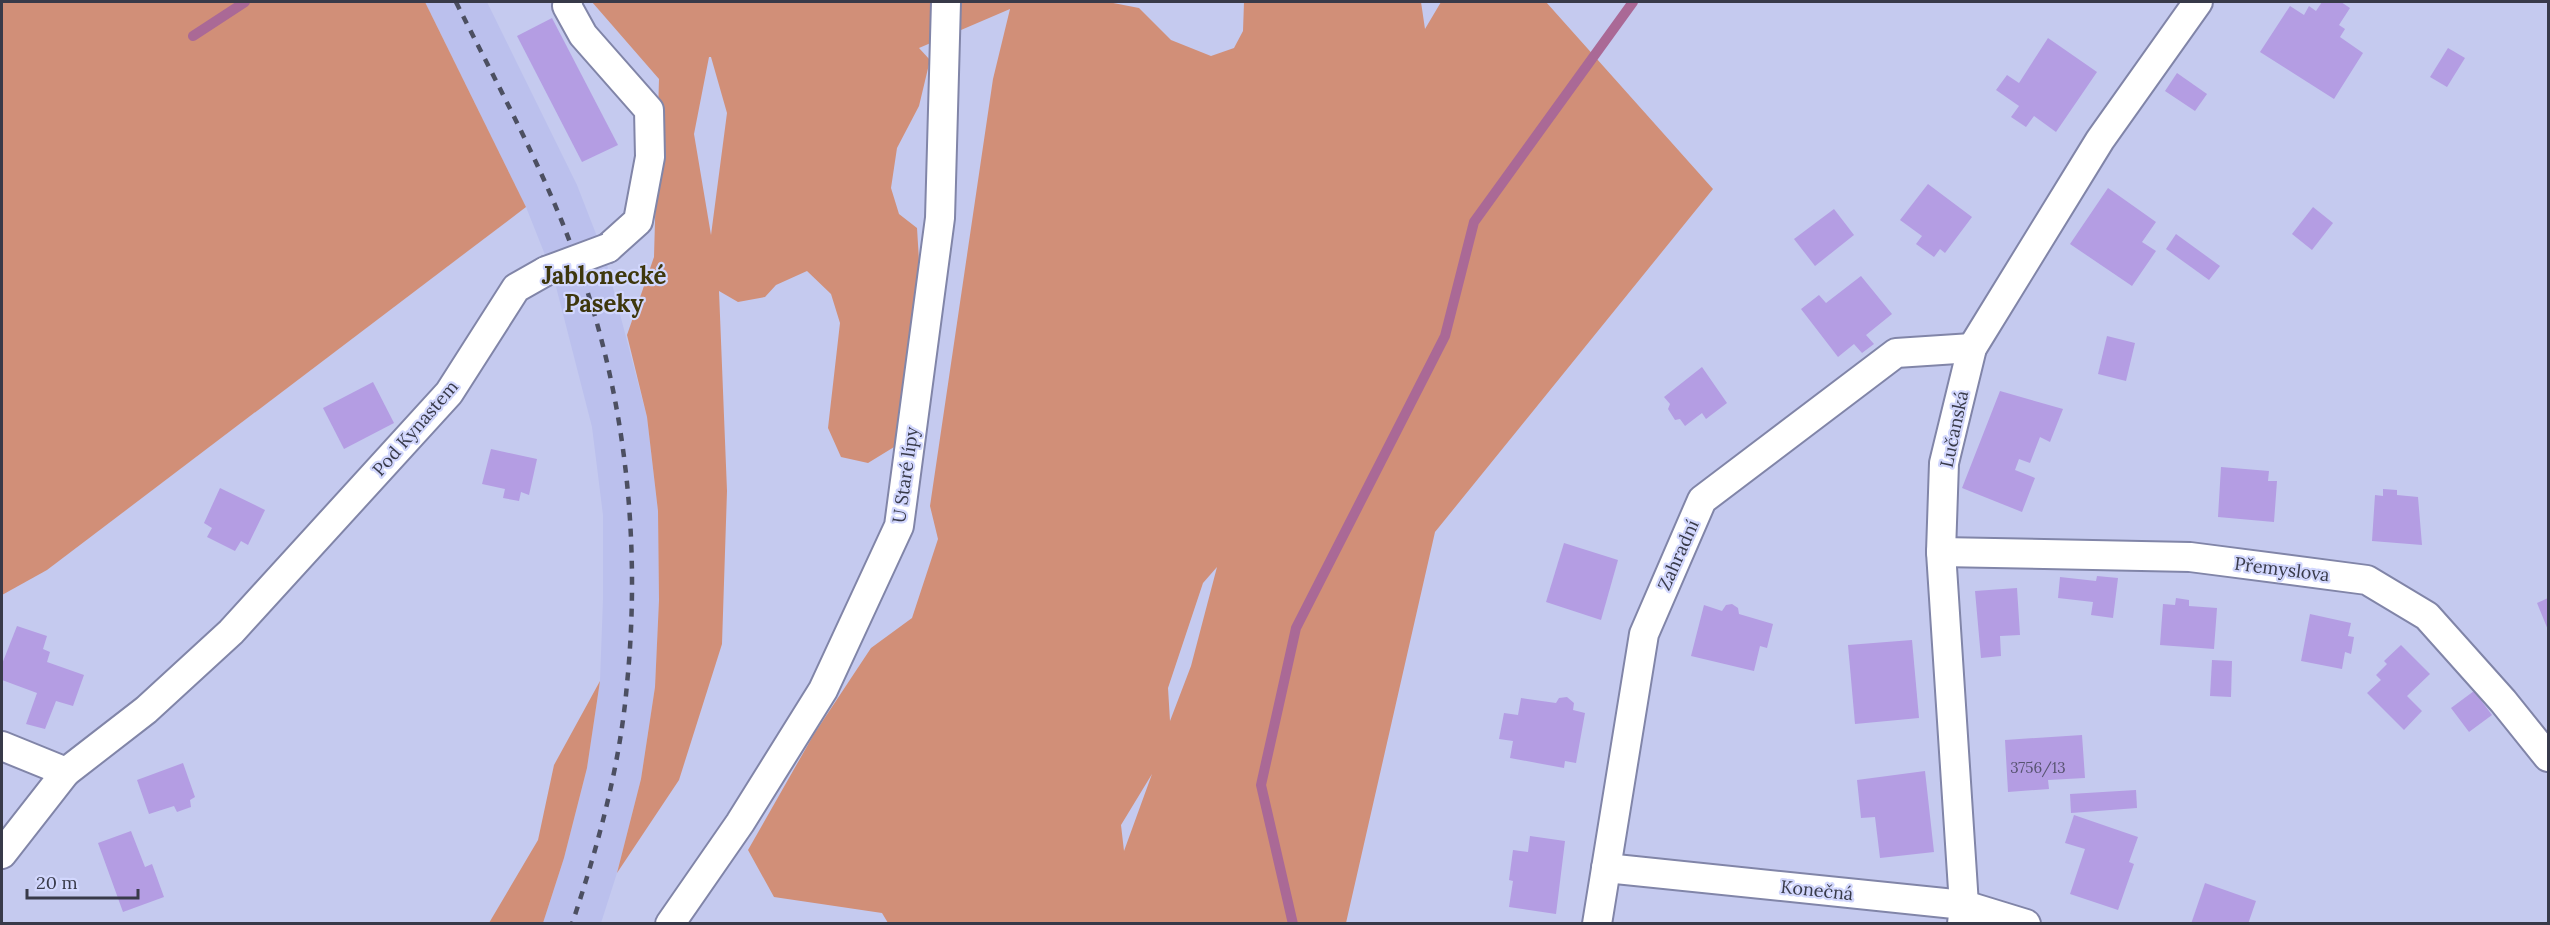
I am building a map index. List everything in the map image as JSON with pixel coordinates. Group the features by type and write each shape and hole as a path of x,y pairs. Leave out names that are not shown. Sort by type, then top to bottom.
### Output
{"street":[{"name":"Pod Kynastem","path":"2,854 66,772 146,710 231,632 449,393 516,288 546,271 608,248 638,221 650,157 649,110 584,34 567,6 568,2"},
{"name":"U Staré lípy","path":"670,924 740,824 822,690 899,526 940,218 946,2"},
{"name":"Lučanská","path":"1963,914 1941,552 1944,463 1972,348 2100,140 2198,2"},
{"name":"Zahradní","path":"1597,924 1644,634 1702,500 1896,353 1972,348"},
{"name":"Přemyslova","path":"1941,552 2190,557 2367,580 2427,616 2503,701 2548,757"},
{"path":"2,746 66,772"},
{"name":"Konečná","path":"1606,868 2026,924"}],"shaded area":[{"path":"2,2 425,2 526,207 47,570 2,595"},
{"path":"425,2 487,2 577,185 605,257 647,417 658,511 659,600 655,687 641,779 617,873 601,923 543,923 564,858 587,768 600,681 603,515 592,427 553,275 526,207"},
{"path":"592,2 1108,2 1139,8 1171,40 1211,56 1234,48 1243,31 1244,2 1421,2 1425,29 1441,2 1546,2 1713,189 1435,532 1346,923 888,923 882,913 774,897 748,850 814,734 871,648 912,618 938,539 930,506 993,79 1010,9 919,48 930,60 919,106 897,148 891,188 899,214 917,228 921,292 899,444 868,463 841,457 828,428 840,323 831,294 807,271 776,285 765,297 738,302 719,291 727,491 722,644 679,780 617,873 641,779 655,687 659,600 658,511 647,417 627,335 654,257 659,79","holes":["709,57 711,57 727,113 711,235 694,134","1217,567 1191,666 1170,721 1168,688 1203,583","1152,774 1124,851 1121,825"]},
{"path":"600,681 587,768 564,858 543,923 489,923 538,840 554,765"}],"building":[{"path":"2322,2 2341,2 2350,8 2339,25 2345,29 2340,37 2363,53 2334,99 2260,52 2290,6 2304,15 2309,6 2316,11"},
{"path":"552,18 618,145 582,162 517,36"},
{"path":"2048,38 2097,72 2056,132 2034,116 2026,127 2011,117 2019,106 1996,90 2007,75 2019,83"},
{"path":"2448,48 2465,58 2447,87 2430,77"},
{"path":"2177,73 2207,94 2195,111 2165,91"},
{"path":"1928,184 1972,217 1945,253 1940,249 1934,257 1916,244 1922,236 1900,220"},
{"path":"2108,188 2156,222 2142,242 2156,251 2132,286 2070,244"},
{"path":"2313,207 2333,223 2312,250 2292,234"},
{"path":"1834,209 1854,235 1815,266 1794,239"},
{"path":"2176,234 2220,266 2209,280 2166,249"},
{"path":"1861,276 1892,314 1866,335 1874,344 1862,353 1854,344 1838,357 1801,309 1819,295 1826,303"},
{"path":"2107,336 2135,343 2126,381 2098,374"},
{"path":"1702,367 1727,403 1706,419 1702,413 1685,426 1680,419 1675,420 1668,409 1670,404 1664,397"},
{"path":"373,382 394,423 344,449 323,408"},
{"path":"2000,391 2063,409 2050,442 2040,437 2030,463 2019,459 2015,470 2035,478 2022,512 1962,488"},
{"path":"491,449 537,459 529,495 521,492 519,501 503,498 505,489 482,484"},
{"path":"2221,467 2269,471 2268,481 2277,481 2274,522 2218,517"},
{"path":"220,488 265,510 248,545 241,541 235,551 207,537 212,528 204,523"},
{"path":"2383,489 2397,490 2397,495 2418,497 2422,545 2372,541 2375,495 2383,496"},
{"path":"1564,543 1618,560 1601,620 1546,602"},
{"path":"2097,576 2118,578 2113,618 2091,615 2093,602 2058,598 2060,577 2096,581"},
{"path":"2017,588 2020,635 2000,636 2001,656 1981,658 1975,591"},
{"path":"2176,598 2189,600 2189,606 2217,608 2214,649 2160,645 2163,604 2175,605"},
{"path":"2548,598 2548,630 2537,603"},
{"path":"1732,604 1738,608 1739,614 1773,624 1767,648 1760,646 1754,671 1691,656 1704,605 1722,611 1726,605"},
{"path":"2310,614 2351,623 2348,636 2354,637 2351,654 2345,652 2342,669 2301,661"},
{"path":"17,626 47,636 43,649 50,652 47,662 84,675 73,706 56,701 45,729 26,724 37,693 2,680 2,664"},
{"path":"1912,640 1919,718 1855,724 1848,645"},
{"path":"2401,645 2430,674 2407,696 2422,711 2404,730 2367,693 2381,680 2376,675 2387,664 2384,661"},
{"path":"2212,660 2232,661 2231,697 2210,696"},
{"path":"2474,691 2492,715 2469,732 2451,708"},
{"path":"1567,697 1574,703 1573,710 1585,713 1576,763 1565,761 1564,768 1510,758 1513,741 1499,739 1504,713 1518,715 1521,698 1556,703 1559,698"},
{"path":"2082,735 2085,778 2048,780 2049,789 2008,792 2005,740"},
{"path":"183,763 195,797 190,800 191,807 177,812 174,806 149,814 137,780"},
{"path":"1925,771 1934,852 1880,858 1875,817 1861,818 1857,780"},
{"path":"2136,790 2137,808 2071,813 2070,794"},
{"path":"2074,815 2138,837 2129,862 2134,864 2118,910 2070,894 2085,849 2065,843"},
{"path":"131,831 145,867 152,864 164,897 123,912 98,843"},
{"path":"1530,836 1565,841 1556,914 1509,907 1513,881 1509,880 1513,850 1528,852"},
{"path":"2205,883 2256,901 2248,924 2191,924"}],"waterway":[{"path":"193,36 245,2"},
{"path":"1293,924 1261,785 1296,628 1445,336 1474,222 1633,2"}],"railway":[{"path":"456,2 537,164 578,264 608,366 626,471 632,578 631,631 624,715 607,806 572,924"}],"district":[{"name":"Jablonecké Paseky","path":"604,289"}]}
